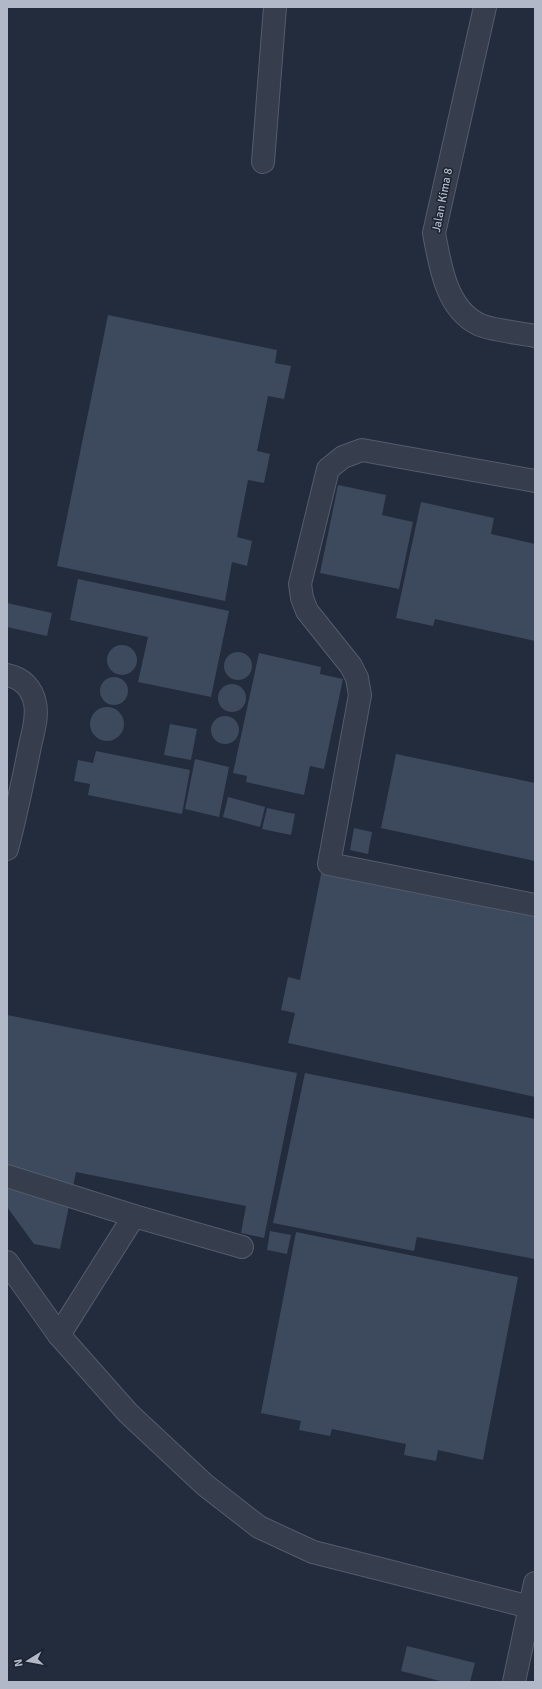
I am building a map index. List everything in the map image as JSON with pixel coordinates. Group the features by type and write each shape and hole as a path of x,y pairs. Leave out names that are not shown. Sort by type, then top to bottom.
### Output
{"street":[{"path":"263,162 275,7"},
{"name":"Jalan Kima 8","path":"485,7 434,233 439,262 448,288 461,312 478,324 535,336"},
{"path":"535,481 362,450 343,457 328,469 300,584 302,598 307,611 351,666 357,678 360,695 329,864 535,905"},
{"path":"7,675 17,677 26,684 32,693 36,715 21,794 7,849"},
{"path":"7,1176 134,1216 242,1247"},
{"path":"59,1335 134,1216"},
{"path":"7,1262 59,1335 128,1413 205,1485 259,1527 313,1552 530,1607"},
{"path":"514,1682 535,1583"}],"building":[{"path":"108,315 277,350 275,363 291,366 284,399 268,396 257,451 270,454 264,483 248,480 237,537 252,541 247,566 232,562 225,601 57,566"},
{"path":"338,485 386,495 382,515 413,522 399,589 320,573"},
{"path":"421,502 494,518 491,534 535,544 535,641 435,619 433,626 396,618"},
{"path":"78,579 229,611 211,697 138,682 148,637 70,620"},
{"path":"7,603 52,613 47,636 7,627"},
{"path":"122,645 128,646 136,654 136,666 128,674 122,675 116,674 108,666 107,660 108,654 116,646"},
{"path":"238,652 248,656 252,666 248,676 238,680 228,676 224,666 228,656"},
{"path":"259,653 321,667 320,674 343,679 324,769 310,766 304,795 246,782 247,776 233,773"},
{"path":"114,677 124,681 128,691 124,701 114,705 104,701 100,691 104,681"},
{"path":"232,684 242,688 246,698 242,708 232,712 222,708 218,698 222,688"},
{"path":"110,707 119,712 123,717 123,731 119,736 114,740 104,741 100,740 91,731 90,721 91,717 100,708"},
{"path":"225,716 235,720 239,730 235,740 225,744 215,740 211,730 215,720"},
{"path":"170,724 197,729 191,760 164,755"},
{"path":"96,751 190,770 182,814 88,795 90,784 74,781 78,760 93,763"},
{"path":"396,754 535,783 535,861 381,828"},
{"path":"195,759 229,767 219,817 185,809"},
{"path":"228,797 265,807 260,827 223,817"},
{"path":"267,808 295,814 291,835 262,829"},
{"path":"354,828 372,832 368,854 350,850"},
{"path":"322,869 535,914 535,1097 288,1043 295,1013 281,1010 288,977 300,980"},
{"path":"7,1015 297,1073 264,1238 241,1233 246,1206 76,1172 60,1249 34,1244 7,1207"},
{"path":"305,1073 535,1119 535,1259 417,1237 414,1251 273,1223"},
{"path":"270,1231 291,1235 287,1254 267,1250"},
{"path":"296,1232 518,1277 483,1460 438,1450 436,1461 404,1455 406,1444 332,1429 330,1436 299,1430 301,1421 261,1413"},
{"path":"407,1646 475,1663 470,1682 444,1682 401,1671"}]}
